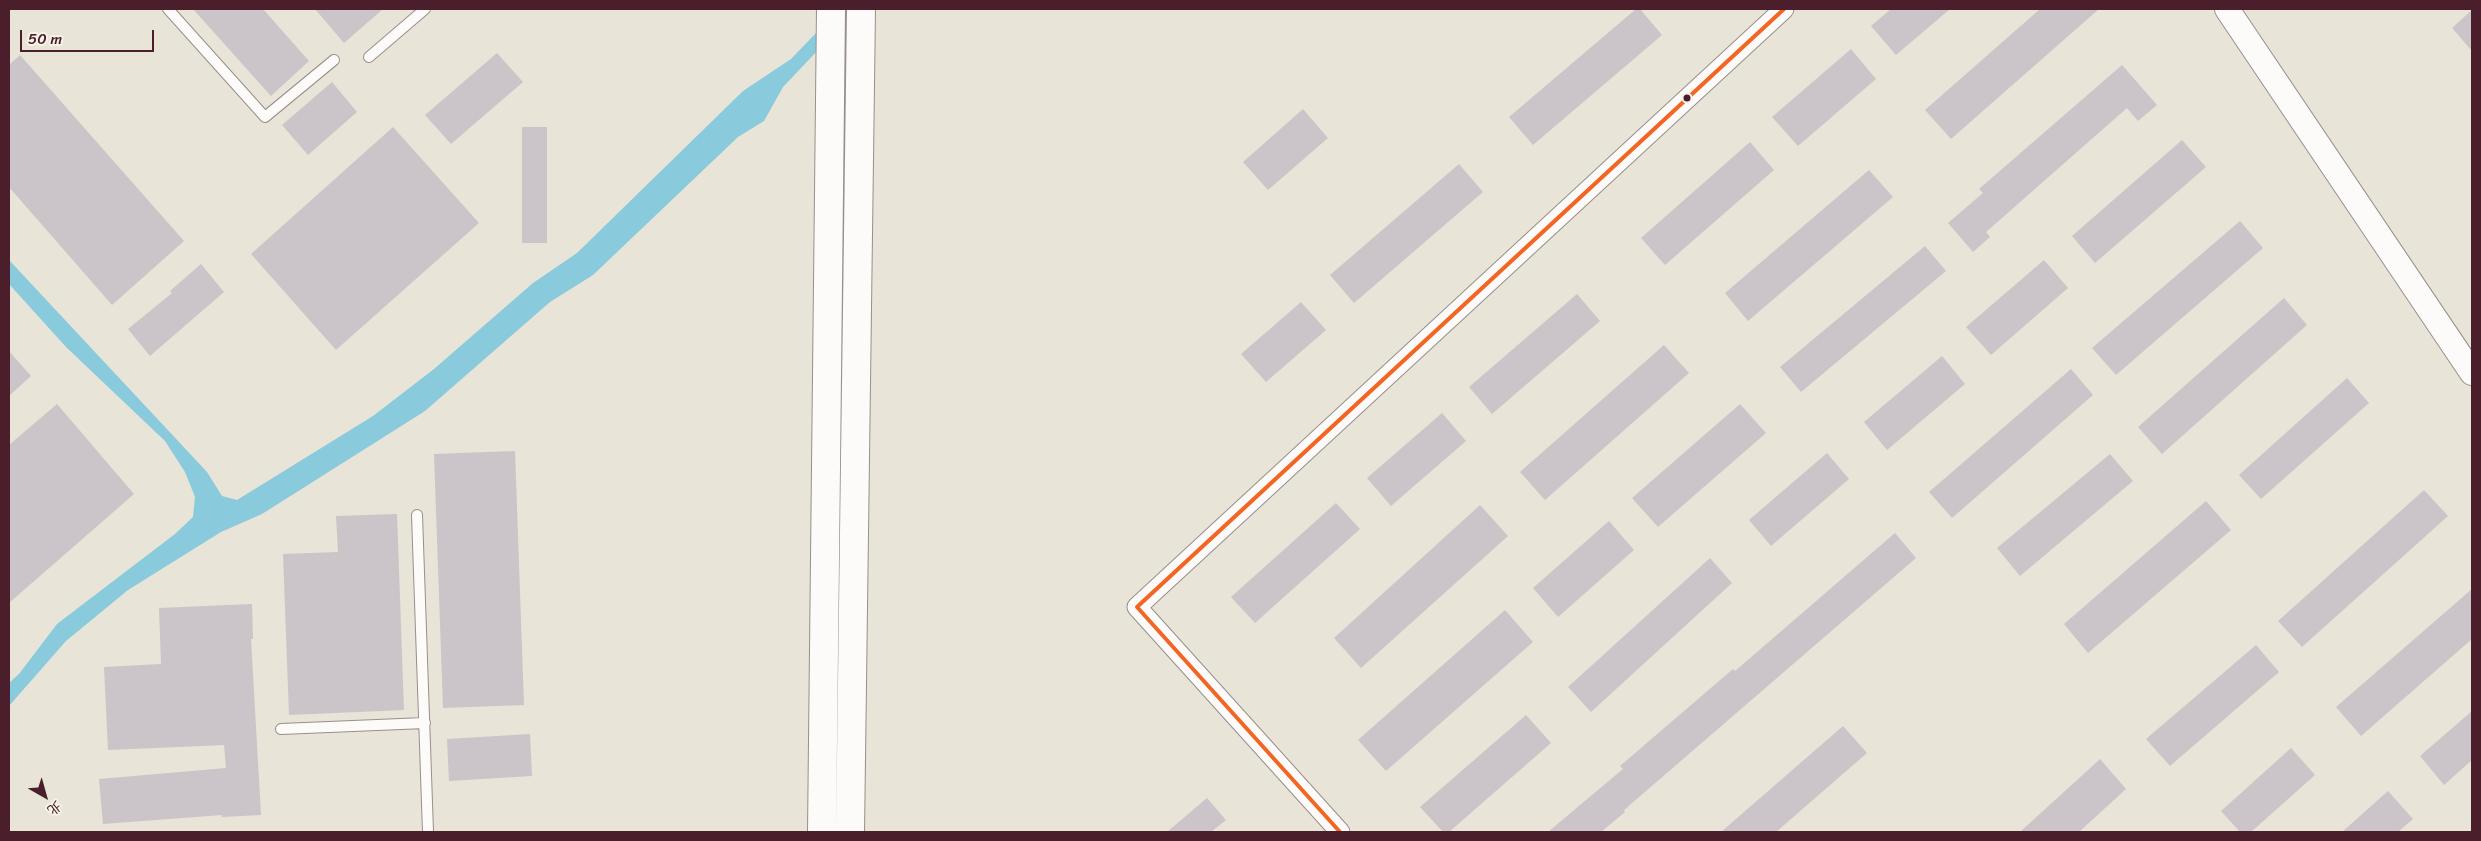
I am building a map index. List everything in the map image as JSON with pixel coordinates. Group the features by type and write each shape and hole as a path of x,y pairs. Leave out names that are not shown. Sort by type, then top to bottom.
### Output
{"highway":[{"path":"822,832 831,9"},
{"path":"850,832 861,9"}],"street":[{"path":"1340,832 1137,607 1784,9"},
{"path":"2227,9 2472,373"}],"lane":[{"path":"168,9 265,117 334,60"},
{"path":"368,57 425,9"},
{"path":"417,515 428,832"},
{"path":"281,729 425,723"}],"water":[{"path":"839,9 857,9 783,87 764,121 738,137 593,275 550,302 425,411 262,514 221,532 128,590 66,641 9,706 9,683 19,674 57,624 175,534 193,517 195,497 185,472 165,441 66,347 9,284 9,260 207,472 222,496 237,500 373,416 434,369 533,283 577,253 743,91 791,59"}],"building":[{"path":"193,9 263,9 309,61 271,96"},
{"path":"315,9 383,9 344,43"},
{"path":"1636,9 1640,9 1662,35 1533,145 1509,117"},
{"path":"1891,9 1950,9 1896,55 1871,26"},
{"path":"2040,9 2099,9 1951,139 1925,110"},
{"path":"2472,10 2472,51 2452,28"},
{"path":"1851,49 1876,79 1798,146 1772,117"},
{"path":"497,53 523,82 451,144 425,115"},
{"path":"20,55 184,241 112,305 9,187 9,65"},
{"path":"2122,65 2157,105 2138,121 2127,108 1986,232 1990,237 1973,252 1948,223 1983,193 1979,189"},
{"path":"332,82 357,112 308,155 282,125"},
{"path":"1303,109 1328,138 1268,190 1243,162"},
{"path":"393,127 479,223 336,350 251,254"},
{"path":"522,127 547,127 547,243 522,243"},
{"path":"2182,140 2206,167 2095,263 2072,236"},
{"path":"1750,142 1774,170 1665,265 1641,238"},
{"path":"1459,164 1483,192 1354,303 1330,275"},
{"path":"1869,170 1893,197 1748,321 1725,293"},
{"path":"2240,221 2263,248 2116,375 2092,348"},
{"path":"1925,246 1946,271 1801,392 1780,367"},
{"path":"2044,260 2068,288 1991,355 1966,327"},
{"path":"201,264 224,292 150,356 128,329 172,293 170,291"},
{"path":"1577,294 1600,321 1492,414 1469,387"},
{"path":"2284,298 2307,325 2162,454 2138,427"},
{"path":"1301,302 1326,330 1266,382 1241,354"},
{"path":"1664,345 1689,373 1545,500 1520,472"},
{"path":"9,351 31,376 9,396"},
{"path":"1942,356 1965,384 1887,450 1864,422"},
{"path":"2071,369 2093,395 1952,518 1929,492"},
{"path":"2347,378 2369,403 2261,499 2239,475"},
{"path":"57,404 134,494 9,603 9,445"},
{"path":"1740,404 1766,433 1658,527 1632,498"},
{"path":"1442,413 1466,441 1391,506 1367,478"},
{"path":"515,451 524,705 443,708 434,454"},
{"path":"1827,453 1849,479 1771,546 1749,520"},
{"path":"2110,454 2133,481 2020,576 1997,548"},
{"path":"2424,490 2448,516 2302,647 2278,621"},
{"path":"2206,501 2231,530 2088,653 2064,624"},
{"path":"1336,503 1360,529 1255,623 1231,597"},
{"path":"1480,505 1508,536 1361,668 1334,638"},
{"path":"397,514 404,710 289,715 283,554 338,552 336,516"},
{"path":"1609,521 1634,550 1558,617 1533,588"},
{"path":"1895,533 1916,558 1624,810 1625,812 1601,832 1548,832 1623,769 1620,766 1733,669 1735,671"},
{"path":"1710,558 1732,583 1591,712 1568,687"},
{"path":"2472,589 2472,639 2361,736 2336,707"},
{"path":"252,604 253,639 251,639 261,815 222,817 222,815 103,824 99,779 226,768 224,745 108,750 104,667 161,664 159,608"},
{"path":"1505,610 1533,642 1386,771 1358,740"},
{"path":"2256,645 2279,672 2170,766 2146,739"},
{"path":"2472,711 2472,760 2444,785 2420,756"},
{"path":"1526,715 1551,743 1449,832 1443,832 1420,807"},
{"path":"1843,726 1867,753 1776,832 1721,832"},
{"path":"530,734 532,776 449,781 447,739"},
{"path":"2291,748 2315,775 2251,832 2240,832 2221,811"},
{"path":"2100,759 2126,789 2079,832 2020,832"},
{"path":"2388,791 2413,819 2398,832 2342,832"},
{"path":"1207,798 1226,820 1211,832 1167,832"}],"transit line":[{"path":"1137,607 1784,9"},
{"path":"1137,607 1340,832"}]}
